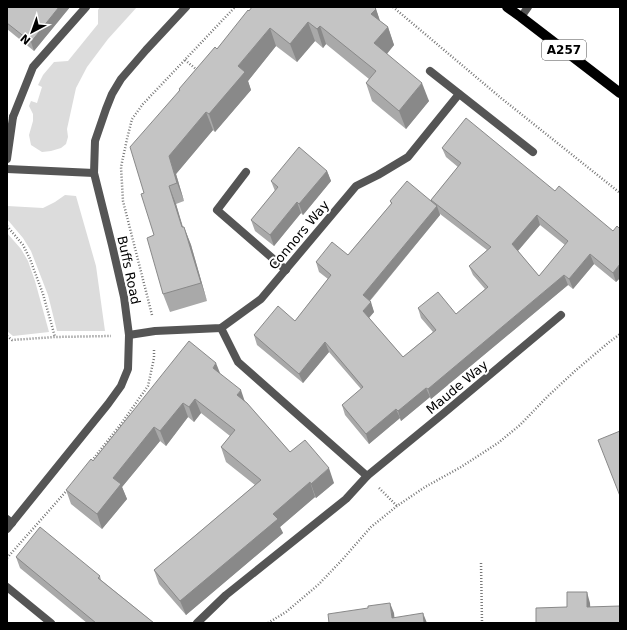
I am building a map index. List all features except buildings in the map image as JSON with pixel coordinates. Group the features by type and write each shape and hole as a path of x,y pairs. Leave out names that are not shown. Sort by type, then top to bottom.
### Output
{"main road":[{"name":"A257","path":"507,7 620,93"}],"street":[{"path":"7,159 13,117 33,67 86,7"},
{"name":"Buffs Road","path":"8,524 108,404 121,386 128,369 129,336 124,296 94,173 95,141 112,94 121,79 186,7"},
{"path":"521,17 528,7"},
{"path":"430,71 533,152"},
{"name":"Connors Way","path":"221,328 261,299 356,186 408,157 459,94"},
{"path":"7,169 94,173"},
{"path":"246,172 216,210 286,270"},
{"name":"Maude Way","path":"197,623 226,595 346,499 367,476 561,315"},
{"path":"129,336 154,331 221,328 238,362 367,476"},
{"path":"7,587 51,623"}],"path":[{"path":"393,7 501,98 620,193"},
{"path":"185,60 197,70"},
{"path":"7,226 23,245 30,259 43,294 56,337"},
{"path":"268,623 286,612 318,585 371,527 397,506 425,487 461,467 520,425 575,371 608,342 620,334"},
{"path":"7,336 12,340 56,337 129,336"},
{"path":"367,476 397,506"},
{"path":"481,564 482,623"}],"shaded area":[{"path":"100,7 137,7 108,39 87,67 76,88 67,129 68,137 66,144 61,148 42,152 31,145 29,135 33,121 33,114 29,106 31,101 37,103 42,87 38,85 43,75 54,62 68,61 98,24 98,10"},
{"path":"65,195 76,196 96,266 105,331 57,331 48,295 31,251 23,238 7,219 7,206 43,208"},
{"path":"7,233 21,249 28,261 49,332 13,336 7,331"}]}
